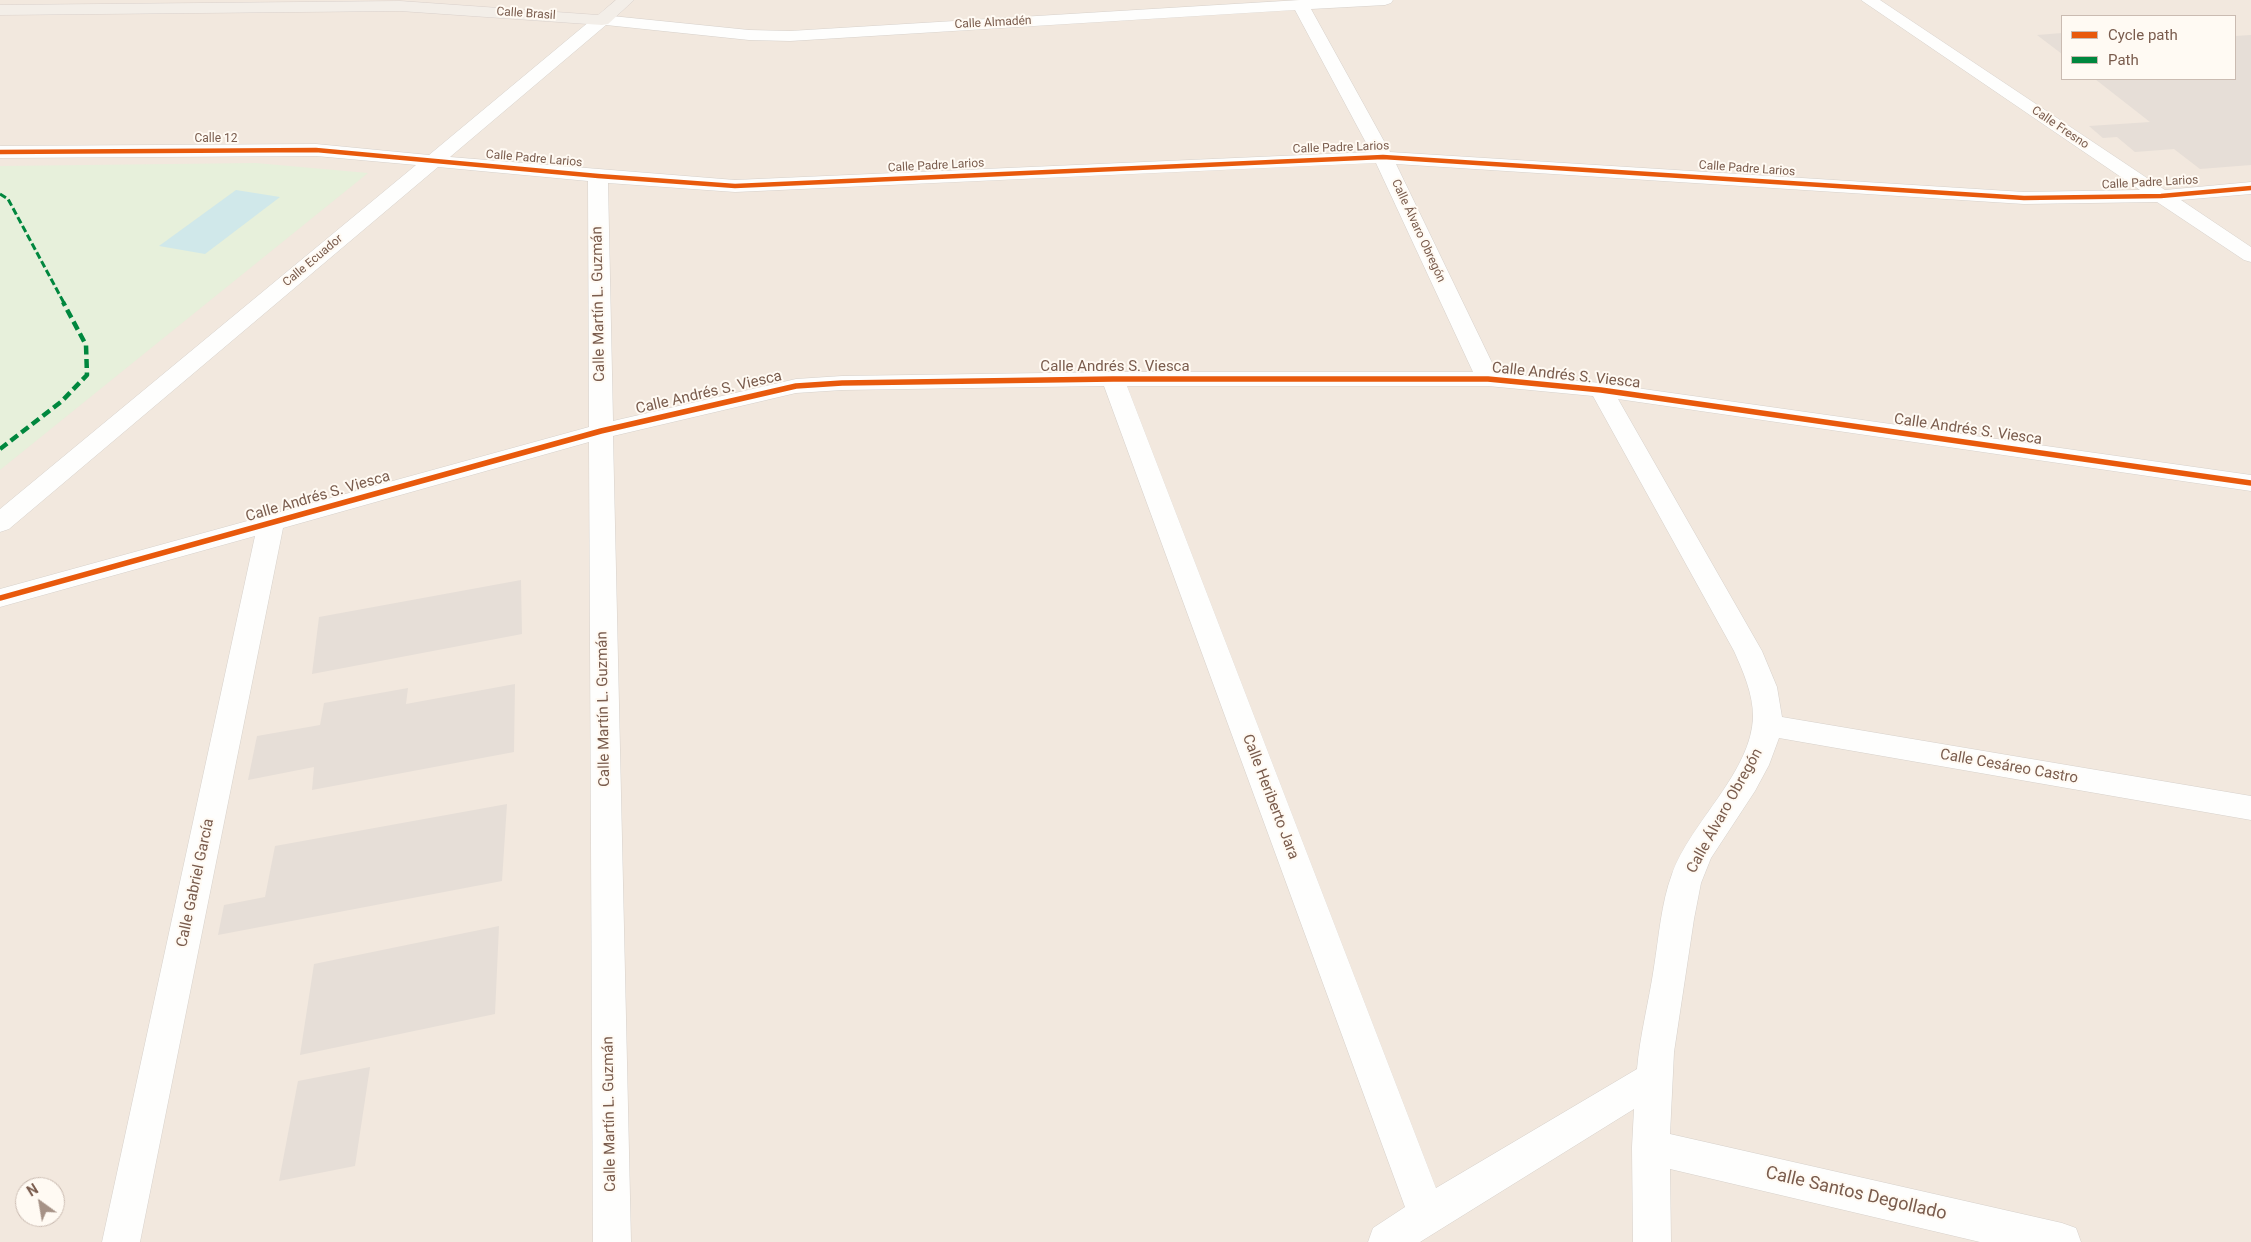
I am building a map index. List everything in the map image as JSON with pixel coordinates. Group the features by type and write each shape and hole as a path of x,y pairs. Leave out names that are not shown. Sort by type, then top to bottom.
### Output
{"main road":[{"name":"Calle Ecuador","path":"602,20 626,0"},
{"name":"Calle Brasil","path":"0,10 400,6 602,20"}],"street":[{"name":"Calle Almadén","path":"602,20 749,35 790,36 1385,0"},
{"name":"Calle Fresno","path":"1868,0 2251,256"},
{"name":"Calle Álvaro Obregón","path":"1300,5 1383,157 1488,379"},
{"name":"Calle Ecuador","path":"0,522 602,20"},
{"name":"Calle 12","path":"0,152 316,150 432,161"},
{"name":"Calle Padre Larios","path":"432,161 735,186 1383,157 1996,197 2161,196 2251,188"},
{"name":"Calle Martín L. Guzmán","path":"598,176 612,1242"},
{"name":"Calle Andrés S. Viesca","path":"0,598 600,432 796,386 842,383 1488,379 1601,390 2251,482"},
{"name":"Calle Heriberto Jara","path":"1113,380 1427,1216"},
{"name":"Calle Álvaro Obregón","path":"1601,390 1748,651 1764,688 1768,726 1759,753 1745,780 1704,842 1689,872 1680,904 1654,1078 1650,1147 1652,1242"},
{"name":"Calle Gabriel García","path":"121,1242 271,523"},
{"name":"Calle Cesáreo Castro","path":"1768,726 2251,808"},
{"path":"1387,1242 1654,1078"},
{"name":"Calle Santos Degollado","path":"1650,1147 2062,1242"}],"shaded area":[{"path":"0,0 2251,0 2251,1242 0,1242"}],"green space":[{"path":"256,163 368,173 0,470 0,166"}],"water":[{"path":"236,190 280,197 205,254 159,246"}],"building":[{"path":"2061,33 2061,53 2037,35"},
{"path":"2251,35 2251,165 2200,169 2174,149 2135,152 2117,137 2103,138 2089,126 2150,122 2096,80 2236,80 2236,36"},
{"path":"521,580 522,634 312,674 319,617"},
{"path":"515,684 514,752 312,790 314,767 248,780 257,736 320,725 324,703 408,688 406,704"},
{"path":"507,804 502,881 218,935 224,905 265,897 275,846"},
{"path":"499,926 495,1014 300,1055 314,964"},
{"path":"370,1067 355,1166 279,1181 298,1081"}],"marked path":[{"path":"0,194 8,199 86,345 87,375 62,401 0,449"}],"cycle path":[{"path":"0,152 316,150 598,176 735,186 1383,157 2024,198 2161,196 2251,188"},
{"path":"0,598 601,431 796,386 842,383 1113,379 1488,379 1601,390 2251,483"}]}
